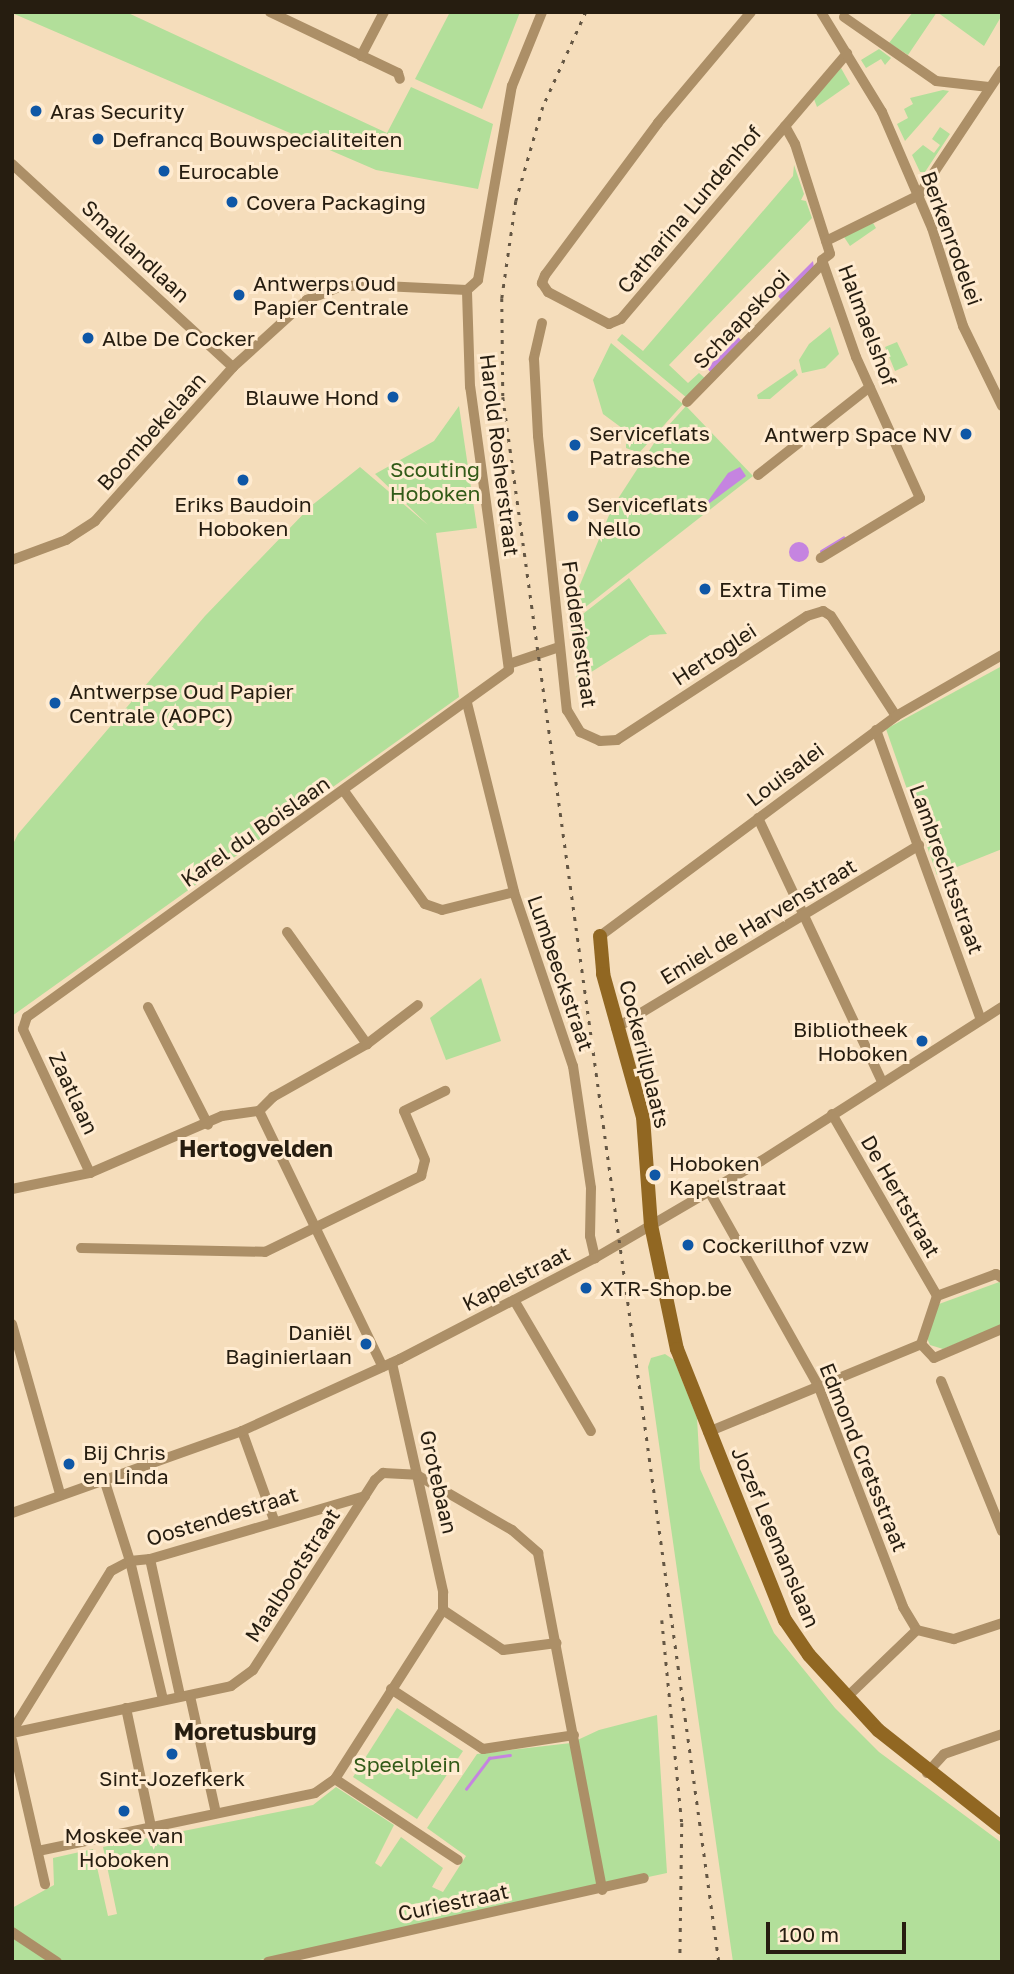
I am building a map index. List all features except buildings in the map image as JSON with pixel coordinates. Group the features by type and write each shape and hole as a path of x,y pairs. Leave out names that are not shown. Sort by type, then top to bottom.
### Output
{"street":[{"path":"361,56 384,12"},
{"name":"Harold Rosherstraat","path":"509,664 470,387 467,290 478,280 512,86 542,12"},
{"name":"Catharina Lundenhof","path":"751,12 658,123 542,283 548,292 604,322 618,322 847,53"},
{"name":"Berkenrodelei","path":"821,12 882,112 919,195 963,326 1002,406"},
{"path":"272,13 398,73 400,79"},
{"path":"832,29 846,15 936,81 989,88"},
{"path":"826,241 919,195 1002,70"},
{"name":"Halmaelshof","path":"785,126 830,254 823,263 870,387 920,498 821,558"},
{"name":"Smallandlaan","path":"12,164 233,367"},
{"name":"Schaapskooi","path":"687,402 823,263"},
{"name":"Boombekelaan","path":"12,560 47,549 95,521 233,367 292,311 325,291 362,285 467,290"},
{"name":"Fodderiestraat","path":"542,323 534,359 536,399 559,647 567,710 585,737"},
{"path":"758,475 870,387"},
{"name":"Hertoglei","path":"585,737 617,740 819,611 831,616 896,716"},
{"path":"509,664 559,647"},
{"name":"Louisalei","path":"600,936 896,716 1002,655"},
{"name":"Karel du Boislaan","path":"23,1030 27,1017 40,1006 467,703 505,675 509,664"},
{"name":"Lumbeeckstraat","path":"467,703 514,891 573,1066 591,1188 590,1236 595,1258"},
{"name":"Lambrechtsstraat","path":"876,730 981,1020"},
{"path":"344,791 425,904 442,910 514,891"},
{"path":"758,818 882,1081"},
{"name":"Emiel de Harvenstraat","path":"616,1028 919,845"},
{"path":"287,932 367,1044"},
{"name":"Cockerillplaats","path":"600,936 616,1028 643,1117 652,1225"},
{"path":"12,1189 90,1172 239,1110 259,1111 273,1097 367,1044 418,1005"},
{"path":"148,1007 208,1125"},
{"name":"Kapelstraat","path":"12,1513 242,1431 388,1365 595,1258 652,1225 1002,1007"},
{"name":"Zaatlaan","path":"23,1030 90,1172"},
{"path":"81,1248 248,1254 265,1252 421,1176 425,1160 404,1111 445,1091"},
{"path":"259,1111 388,1365"},
{"name":"De Hertstraat","path":"832,1114 937,1296"},
{"name":"Edmond Cretsstraat","path":"709,1191 818,1385 898,1595 917,1630"},
{"name":"Jozef Leemanslaan","path":"652,1225 677,1349 785,1620 846,1698 927,1773 1002,1828"},
{"path":"708,1432 921,1343 937,1296 996,1274 1002,1278"},
{"path":"514,1300 591,1431"},
{"path":"12,1324 60,1494"},
{"path":"921,1343 934,1358 1002,1329"},
{"name":"Grotebaan","path":"388,1365 417,1475 443,1592 443,1610"},
{"path":"941,1381 1002,1531"},
{"path":"242,1431 274,1520"},
{"name":"Maalbootstraat","path":"12,1732 231,1686 253,1670 365,1496 383,1473 417,1475"},
{"path":"417,1475 512,1531 538,1553 557,1643 601,1890"},
{"path":"104,1479 130,1561 163,1699"},
{"name":"Oostendestraat","path":"130,1561 150,1559 274,1520 365,1496"},
{"path":"150,1559 216,1813"},
{"path":"12,1732 111,1571 130,1561"},
{"path":"38,1851 315,1793 335,1780 443,1610 503,1650 557,1643"},
{"path":"846,1698 917,1630 954,1639 1002,1623"},
{"path":"391,1689 483,1749 573,1735"},
{"path":"126,1708 151,1827"},
{"path":"927,1773 944,1754 1002,1734"},
{"path":"12,1740 45,1884"},
{"path":"335,1780 458,1860"},
{"name":"Curiestraat","path":"268,1962 601,1890 644,1878"},
{"path":"12,1932 57,1962"}],"green space":[{"path":"126,12 387,133 411,87 493,124 478,189 376,170 12,13"},
{"path":"450,12 520,12 482,109 415,79"},
{"path":"913,12 937,12 908,55 889,43"},
{"path":"937,12 1002,12 1002,15 984,46"},
{"path":"879,49 891,58 885,65 881,59 866,68 861,60"},
{"path":"841,68 850,84 817,107 814,99"},
{"path":"949,91 905,141 897,124 908,118 904,109 913,104 910,98"},
{"path":"940,127 950,134 925,172 920,172 912,155 923,145 934,153 940,145 932,139"},
{"path":"794,165 804,194 801,200 806,201 812,218 669,365 688,383 699,373 706,379 687,398 617,340 622,334 643,351 793,176"},
{"path":"873,223 876,228 850,246 844,237"},
{"path":"830,327 839,354 825,368 802,373 799,360 809,344"},
{"path":"897,342 908,365 895,371 885,347"},
{"path":"611,343 683,404 639,453 626,448 626,431 603,414 593,380"},
{"path":"795,369 798,375 770,399 758,399 757,395"},
{"name":"Scouting Hoboken","path":"459,406 477,528 436,533 459,697 12,1016 12,846 18,834 205,616 311,506 360,467 428,525 375,474 434,441"},
{"path":"686,406 753,476 574,616 569,611 612,508 658,437"},
{"path":"629,578 667,634 650,635 577,681 570,624"},
{"path":"1002,666 1002,849 937,875 886,729"},
{"path":"481,978 501,1041 446,1060 430,1018"},
{"path":"1002,1281 1002,1325 943,1349 930,1345 927,1338 939,1304"},
{"path":"665,1354 674,1360 697,1418 700,1469 774,1633 835,1708 879,1752 1002,1843 1002,1962 733,1962 648,1367 651,1358"},
{"name":"Speelplein","path":"397,1708 463,1751 417,1819 353,1777"},
{"path":"657,1715 667,1873 250,1962 12,1962 12,1908 54,1885 53,1858 93,1849 108,1916 117,1914 103,1847 313,1805 336,1787 394,1825 375,1863 381,1867 401,1837 443,1868 432,1887 443,1892 466,1856 427,1828 477,1754 571,1743 599,1730"}],"shaded area":[{"path":"813,261 814,268 782,301 778,296"},
{"path":"738,337 742,341 711,373 707,368"},
{"path":"740,467 746,476 703,508 728,473"},
{"path":"795,542 803,542 809,552 803,562 795,562 789,556 789,548"}],"waterway":[{"path":"821,551 843,538"},
{"path":"466,1789 489,1758 510,1755"}],"railway":[{"path":"586,12 543,107 516,201 502,298 503,397 719,1962"},
{"path":"662,1620 682,1823 680,1962"}],"place":[{"name":"Aras Security","path":"36,111"},
{"name":"Defrancq Bouwspecialiteiten","path":"98,139"},
{"name":"Eurocable","path":"164,171"},
{"name":"Covera Packaging","path":"232,202"},
{"name":"Antwerps Oud Papier Centrale","path":"239,295"},
{"name":"Albe De Cocker","path":"88,338"},
{"name":"Blauwe Hond","path":"393,397"},
{"name":"Antwerp Space NV","path":"966,434"},
{"name":"Serviceflats Patrasche","path":"575,445"},
{"name":"Eriks Baudoin Hoboken","path":"243,480"},
{"name":"Serviceflats Nello","path":"573,516"},
{"name":"Extra Time","path":"705,589"},
{"name":"Antwerpse Oud Papier Centrale (AOPC)","path":"55,703"},
{"name":"Bibliotheek Hoboken","path":"922,1041"},
{"name":"Hoboken Kapelstraat","path":"655,1175"},
{"name":"Cockerillhof vzw","path":"688,1245"},
{"name":"XTR-Shop.be","path":"586,1288"},
{"name":"Daniël Baginierlaan","path":"366,1344"},
{"name":"Bij Chris en Linda","path":"69,1464"},
{"name":"Sint-Jozefkerk","path":"172,1754"},
{"name":"Moskee van Hoboken","path":"124,1811"}],"district":[{"name":"Hertogvelden","path":"256,1148"},
{"name":"Moretusburg","path":"245,1731"}]}
